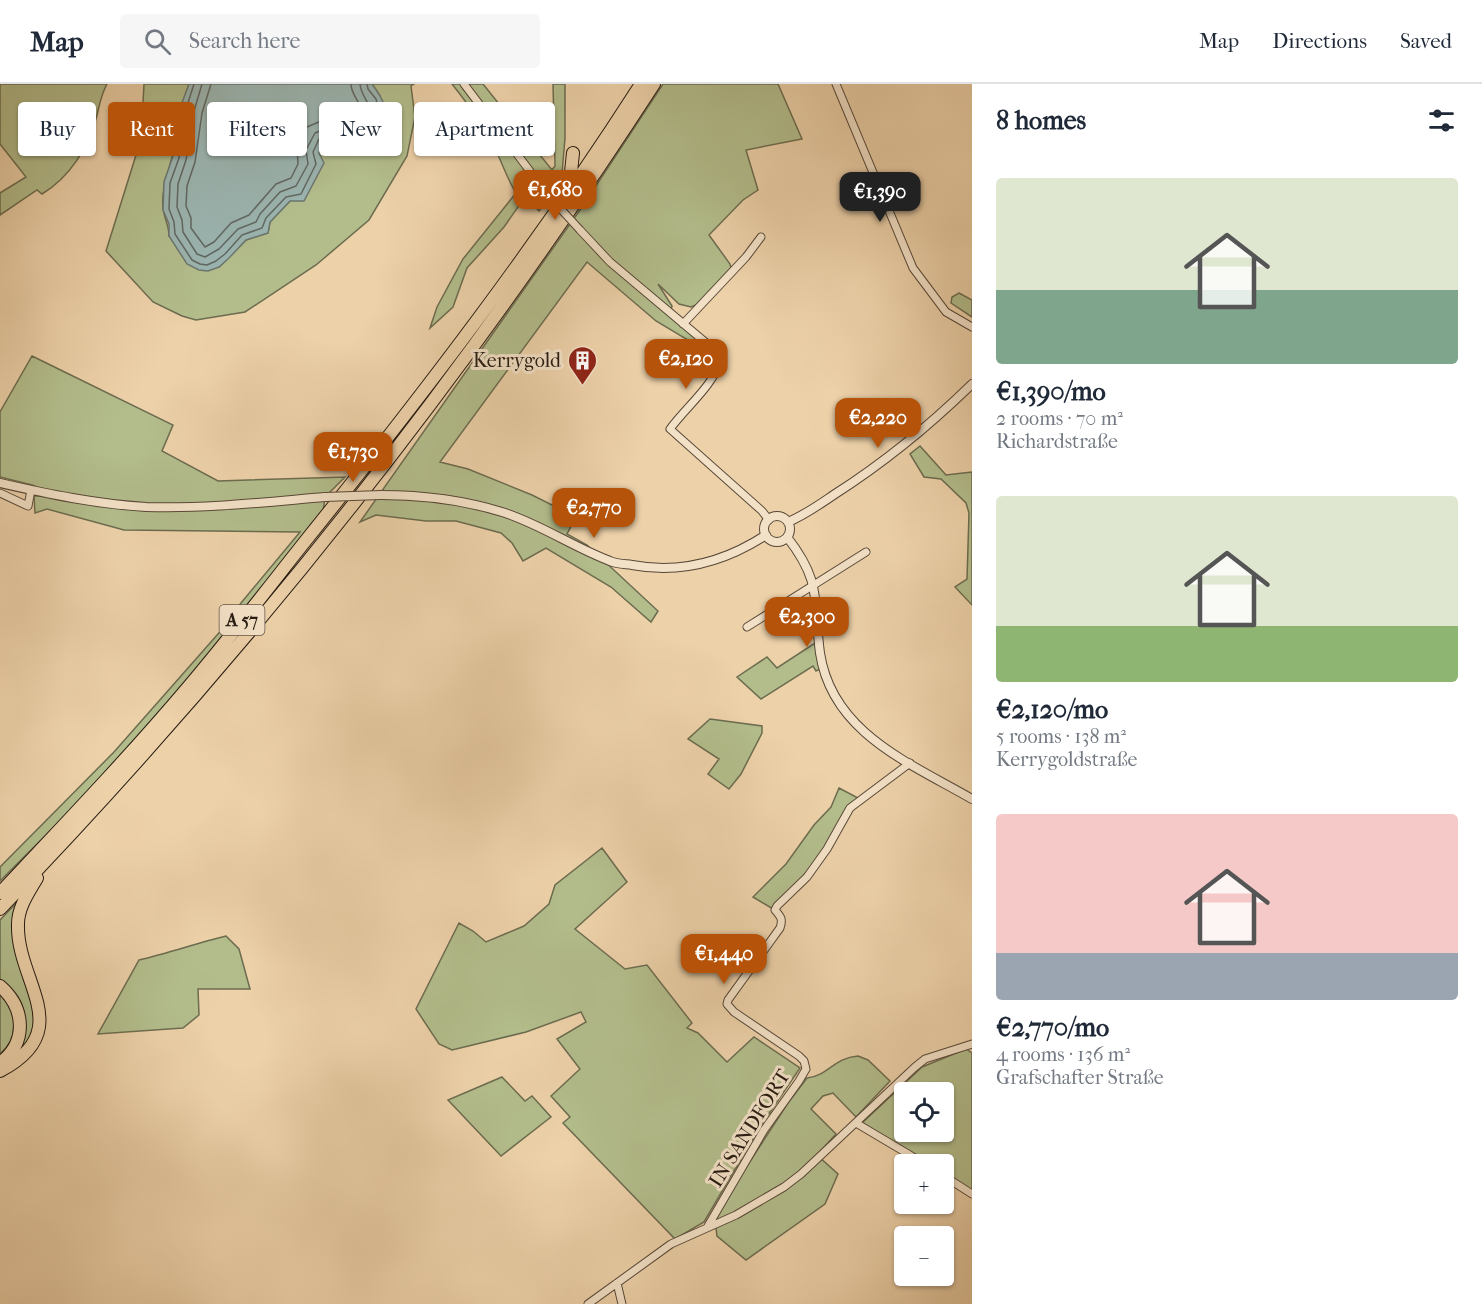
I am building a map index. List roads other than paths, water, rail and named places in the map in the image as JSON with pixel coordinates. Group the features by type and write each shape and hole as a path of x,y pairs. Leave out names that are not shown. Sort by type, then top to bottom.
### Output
{"highway":[{"name":"A 57","path":"0,893 107,778 196,677 399,425 485,312 640,84"},
{"name":"A 57","path":"0,909 184,709 347,513 418,421 530,268 654,84"},
{"path":"537,236 568,183 573,153"},
{"path":"0,1071 14,1063 28,1050 38,1030 40,1014 36,993 24,960 18,925 23,902 50,857"},
{"path":"0,986 15,1003 20,1028 11,1053 0,1063"}],"street":[{"path":"464,84 548,195 580,230 610,262 711,347 721,360 712,380 670,429 762,511 769,520"},
{"path":"837,84 913,268 946,312 972,327"},
{"path":"683,324 728,277 761,237"},
{"path":"788,522 863,476 945,411 972,384"},
{"path":"0,483 117,505 171,507 325,497 427,496 458,501 503,513 550,532 612,562 661,568 686,567 712,561 731,554 766,535"},
{"path":"0,493 28,506 32,490"},
{"path":"779,516 788,522 790,530 787,537 779,542 769,539 766,535 765,527 769,520 779,516"},
{"path":"787,537 806,563 814,585 817,596 820,653 824,671 836,699 854,724 886,748 972,799"},
{"path":"747,627 866,552"},
{"name":"IN SANDFORT","path":"708,1226 764,1130 806,1069 804,1061 799,1056 734,1012 727,1004 728,1000 780,928 783,921 775,910 777,906 812,871 850,808 910,763"},
{"path":"588,1304 672,1244 735,1215 784,1187 925,1059 972,1044"},
{"path":"856,1123 908,1154"},
{"path":"954,1182 972,1194"},
{"path":"617,1282 622,1304"}],"water":[{"path":"189,84 372,84 383,102 319,102 319,156 324,163 304,201 290,201 270,222 268,233 246,240 219,267 208,271 199,270 187,264 169,236 169,224 163,210 164,182 173,156 195,156 195,102 182,102"}],"place":[{"name":"Kerrygold","path":"582,386"}]}
